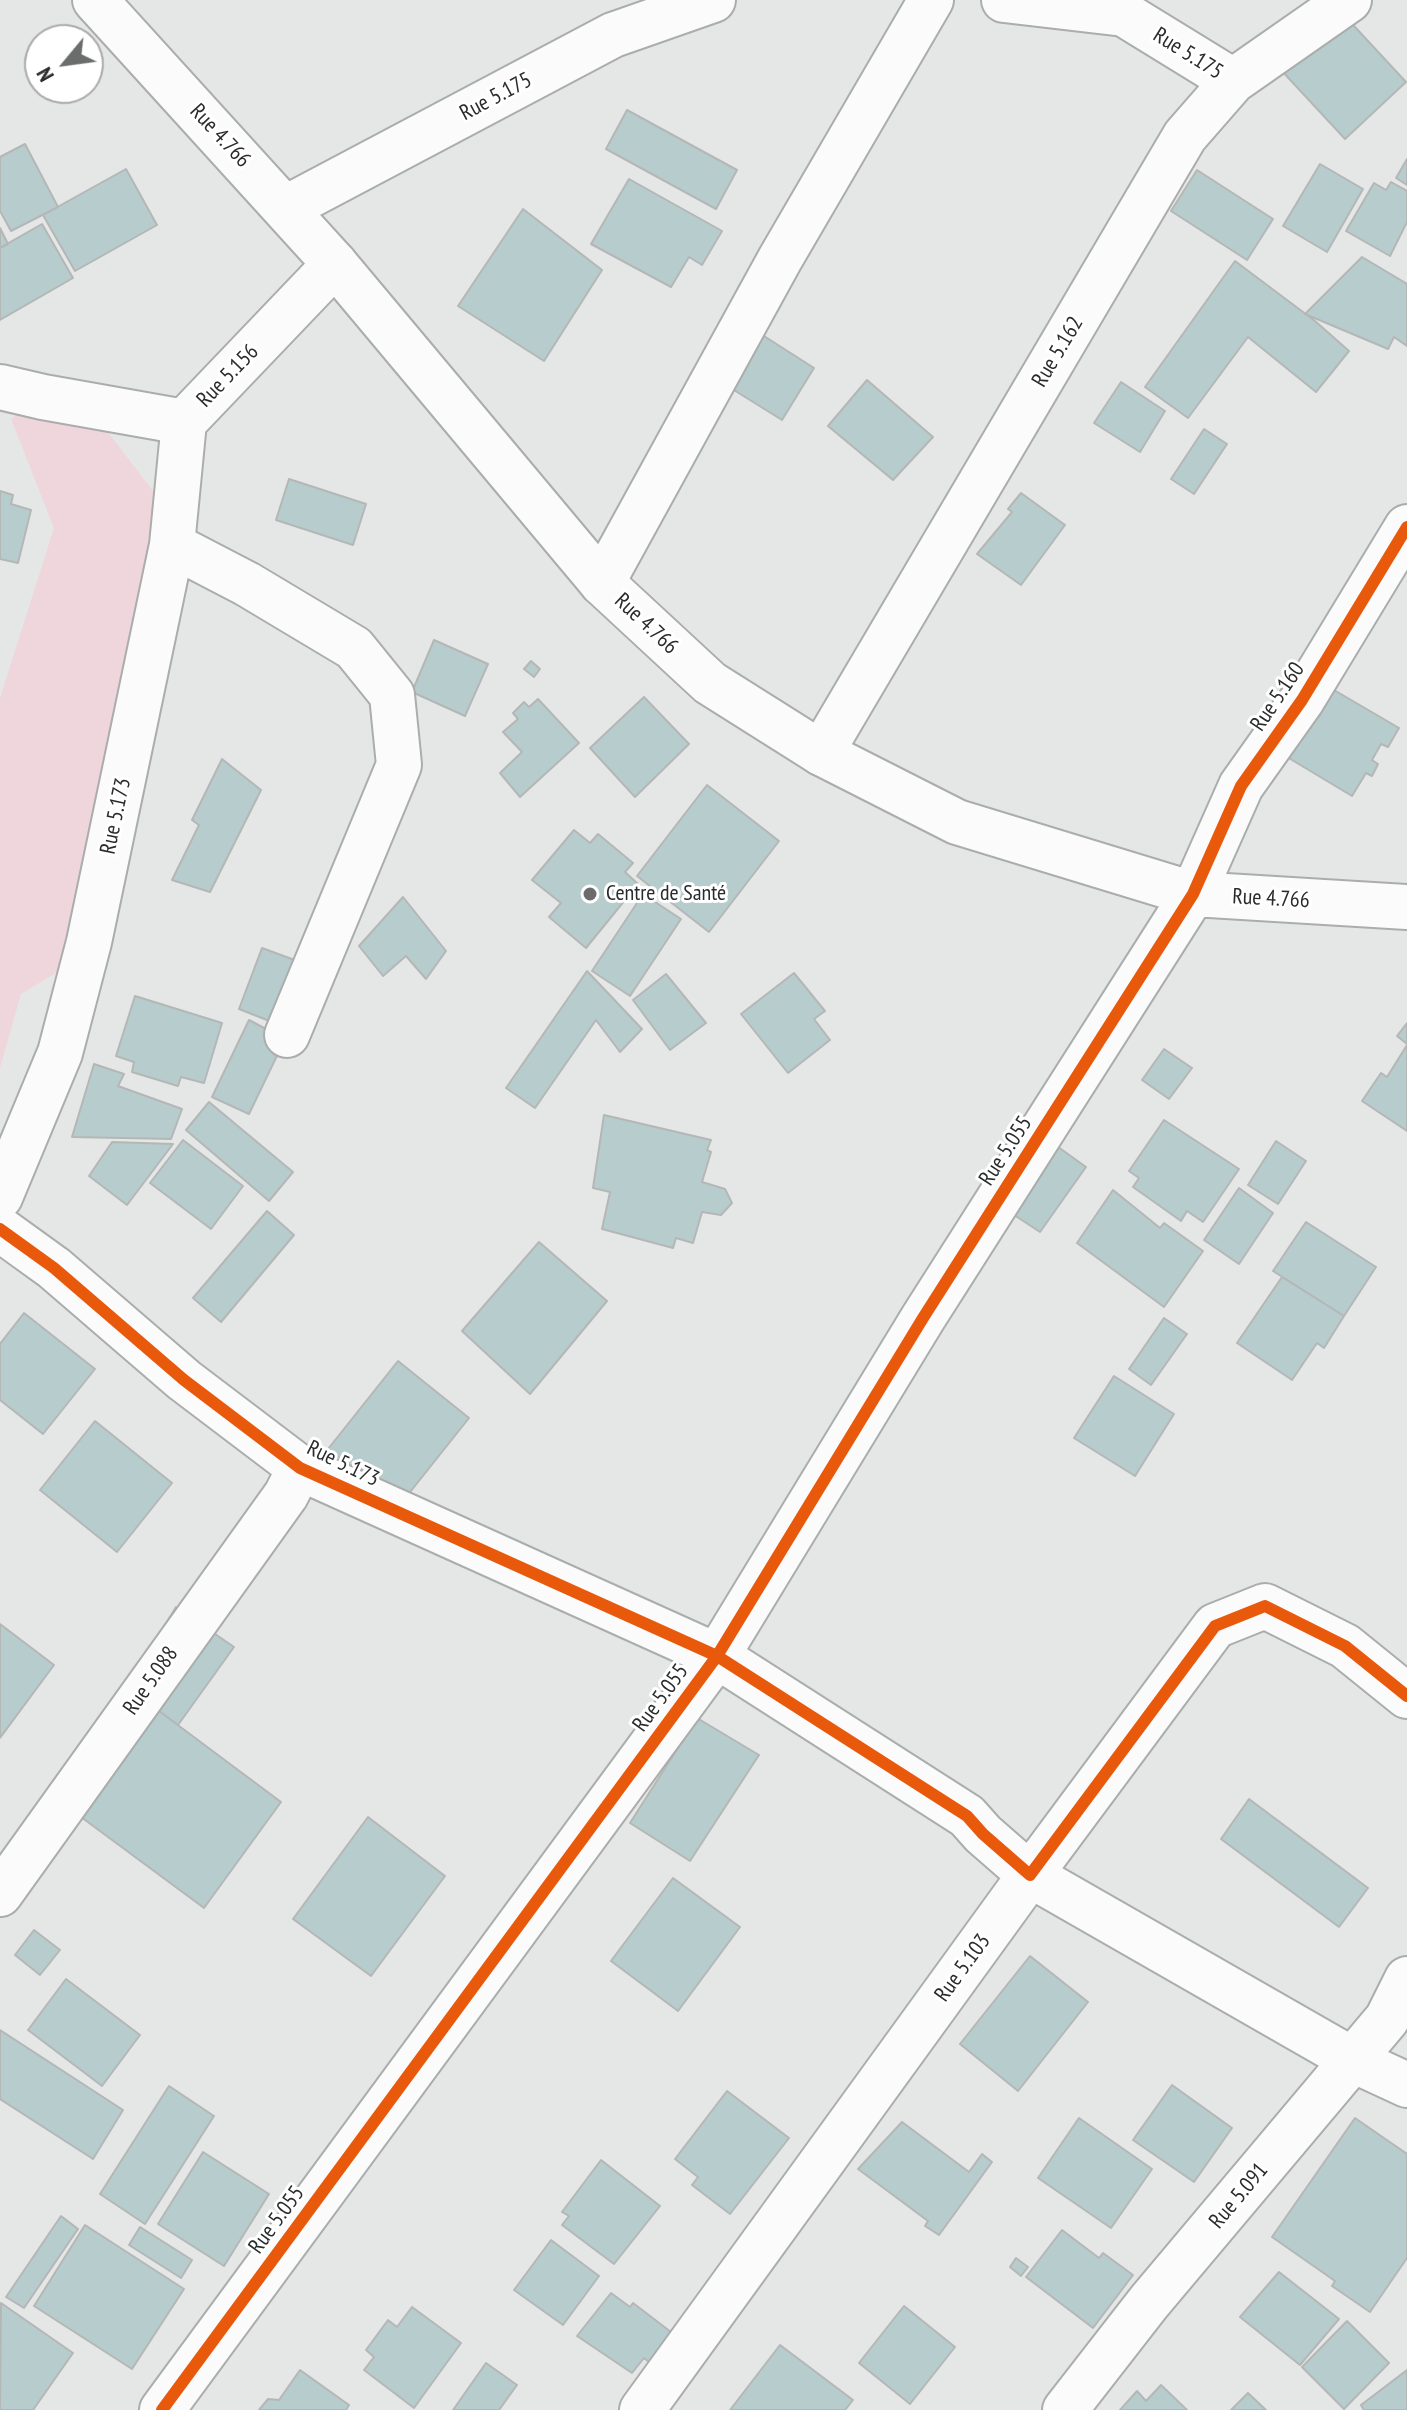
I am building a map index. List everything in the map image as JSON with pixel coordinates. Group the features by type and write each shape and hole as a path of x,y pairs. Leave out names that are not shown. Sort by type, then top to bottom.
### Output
{"street":[{"name":"Rue 4.766","path":"95,0 335,264 602,583 710,683 821,753 957,822 1193,894 1407,907"},
{"name":"Rue 5.175","path":"286,208 613,35 713,0"},
{"path":"602,583 780,259 931,0"},
{"name":"Rue 5.175","path":"1004,0 1124,14 1233,81"},
{"name":"Rue 5.162","path":"821,753 1185,136 1233,81 1349,0"},
{"name":"Rue 5.156","path":"0,387 184,422 335,264"},
{"name":"Rue 5.173","path":"0,1197 60,1053 92,926 172,545 184,422"},
{"name":"Rue 5.160","path":"1193,894 1241,786 1302,700 1407,527"},
{"path":"172,545 247,584 354,648 392,695 399,765 287,1035"},
{"name":"Rue 5.055","path":"162,2410 717,1656 923,1318 1193,894"},
{"name":"Rue 5.173","path":"0,1229 54,1268 184,1380 300,1468 717,1656 967,1816 1030,1875"},
{"name":"Rue 5.088","path":"0,1894 286,1495 300,1468"},
{"name":"Rue 5.103","path":"642,2410 1030,1875 1215,1626 1265,1606 1345,1646 1407,1696"},
{"path":"1030,1875 1353,2060 1407,2085"},
{"name":"Rue 5.091","path":"1065,2410 1149,2302 1387,2019 1407,1979"}],"shaded area":[{"path":"43,397 94,414 153,491 159,508 74,962 21,994 0,1068 0,698 54,528 11,419"}],"building":[{"path":"1342,13 1406,82 1345,139 1281,70"},
{"path":"627,110 737,170 716,209 606,149"},
{"path":"25,144 58,207 11,231 0,211 0,157"},
{"path":"1407,159 1407,185 1396,178"},
{"path":"1320,164 1363,189 1327,252 1283,226"},
{"path":"126,169 157,225 75,271 43,215"},
{"path":"1197,170 1273,219 1247,260 1171,211"},
{"path":"629,179 722,231 702,265 689,257 671,287 591,244"},
{"path":"1391,182 1407,191 1407,222 1390,256 1346,231 1374,183 1386,190"},
{"path":"523,209 602,270 544,361 458,306"},
{"path":"42,224 73,278 0,320 0,248"},
{"path":"0,228 8,244 0,248"},
{"path":"1362,257 1407,284 1407,346 1394,337 1388,349 1305,314"},
{"path":"1235,261 1315,321 1349,351 1316,392 1248,337 1188,418 1145,387"},
{"path":"753,329 814,368 782,420 721,382"},
{"path":"867,380 933,437 893,480 828,426"},
{"path":"1121,382 1165,411 1140,452 1094,423"},
{"path":"1204,429 1227,444 1194,494 1171,479"},
{"path":"289,479 366,504 353,545 276,520"},
{"path":"0,491 13,495 11,504 31,510 18,563 0,559"},
{"path":"1021,493 1065,525 1021,585 977,554 1012,512 1008,509"},
{"path":"434,640 488,664 465,716 412,692"},
{"path":"531,661 540,669 534,677 524,669"},
{"path":"1322,683 1399,728 1388,747 1381,744 1372,760 1378,764 1372,776 1366,773 1352,796 1287,757"},
{"path":"644,697 689,744 635,797 590,748"},
{"path":"538,699 579,743 520,797 500,773 522,752 503,732 518,719 513,713 524,702 529,707"},
{"path":"222,759 261,790 210,892 172,880 199,825 192,820"},
{"path":"707,785 779,841 709,932 637,876"},
{"name":"Centre de Santé","path":"574,830 590,843 598,834 633,863 625,872 638,884 586,948 549,917 561,903 532,880"},
{"path":"643,894 681,919 630,996 592,971"},
{"path":"403,897 446,951 426,979 406,956 383,976 359,946"},
{"path":"262,948 300,962 277,1024 239,1009"},
{"path":"587,971 642,1029 620,1052 596,1020 535,1108 506,1088"},
{"path":"794,973 825,1011 814,1019 830,1040 788,1073 741,1014"},
{"path":"666,974 706,1023 670,1050 633,1000"},
{"path":"135,996 222,1023 204,1083 181,1077 178,1086 132,1072 134,1062 116,1056"},
{"path":"249,1020 285,1039 249,1114 212,1097"},
{"path":"1407,1023 1407,1044 1397,1036"},
{"path":"1407,1045 1407,1131 1362,1101 1381,1073 1387,1077"},
{"path":"1164,1049 1192,1068 1169,1099 1142,1080"},
{"path":"94,1064 124,1074 118,1086 182,1109 171,1139 72,1137"},
{"path":"209,1102 293,1172 269,1201 186,1130"},
{"path":"604,1115 711,1140 707,1150 711,1152 702,1182 725,1189 732,1203 721,1215 702,1212 693,1243 676,1238 673,1248 602,1229 610,1192 593,1188"},
{"path":"1164,1120 1239,1169 1203,1222 1187,1211 1181,1221 1133,1187 1139,1178 1129,1171"},
{"path":"183,1140 243,1186 211,1229 150,1183"},
{"path":"1276,1141 1306,1161 1278,1204 1248,1185"},
{"path":"112,1142 173,1144 127,1205 89,1176"},
{"path":"1054,1144 1086,1167 1040,1232 1005,1209"},
{"path":"1239,1188 1273,1213 1239,1264 1204,1240"},
{"path":"1113,1190 1160,1228 1164,1223 1203,1251 1164,1307 1077,1243"},
{"path":"267,1211 294,1235 221,1322 193,1298"},
{"path":"1306,1222 1376,1267 1344,1316 1273,1271"},
{"path":"539,1242 607,1301 530,1394 462,1331"},
{"path":"1282,1277 1344,1316 1324,1348 1317,1343 1292,1380 1237,1343"},
{"path":"24,1313 95,1369 43,1434 0,1400 0,1344"},
{"path":"1164,1318 1187,1334 1151,1385 1129,1369"},
{"path":"398,1361 469,1418 399,1506 328,1449"},
{"path":"1114,1376 1174,1414 1135,1476 1074,1438"},
{"path":"95,1421 172,1483 117,1552 40,1490"},
{"path":"176,1607 234,1647 178,1725 159,1711 108,1781 84,1759"},
{"path":"0,1624 54,1665 0,1738"},
{"path":"159,1711 281,1802 204,1908 81,1817"},
{"path":"697,1718 759,1755 690,1861 630,1823"},
{"path":"1249,1799 1368,1888 1339,1927 1221,1839"},
{"path":"368,1817 445,1876 371,1976 293,1919"},
{"path":"673,1878 740,1927 678,2011 611,1961"},
{"path":"34,1930 60,1950 40,1975 15,1955"},
{"path":"1030,1956 1088,2002 1018,2091 960,2044"},
{"path":"66,1979 140,2035 102,2086 28,2030"},
{"path":"0,2030 123,2110 93,2159 0,2099"},
{"path":"1172,2085 1232,2128 1194,2182 1133,2140"},
{"path":"169,2086 214,2116 145,2224 100,2194"},
{"path":"727,2091 789,2138 730,2214 692,2185 698,2177 675,2159"},
{"path":"1079,2118 1152,2169 1111,2228 1038,2178"},
{"path":"1355,2118 1407,2154 1407,2258 1370,2312 1332,2286 1335,2281 1272,2237"},
{"path":"902,2122 969,2172 982,2154 992,2162 939,2235 925,2226 928,2221 858,2169"},
{"path":"203,2152 269,2194 224,2266 158,2224"},
{"path":"601,2160 660,2206 614,2264 562,2225 569,2216 562,2212"},
{"path":"61,2216 78,2229 24,2308 6,2297"},
{"path":"85,2225 184,2289 132,2369 34,2306"},
{"path":"140,2227 192,2260 181,2278 129,2245"},
{"path":"1062,2230 1099,2258 1103,2253 1133,2275 1093,2328 1026,2277"},
{"path":"551,2240 599,2276 563,2325 514,2290"},
{"path":"1016,2258 1028,2267 1021,2276 1010,2267"},
{"path":"1279,2272 1339,2319 1300,2365 1240,2317"},
{"path":"611,2293 630,2307 633,2303 671,2332 649,2362 644,2358 632,2373 577,2336"},
{"path":"1,2303 73,2353 33,2410 0,2410"},
{"path":"904,2306 955,2347 910,2404 859,2363"},
{"path":"412,2307 461,2343 414,2408 364,2370 374,2357 366,2350 388,2320 397,2327"},
{"path":"1347,2321 1389,2363 1344,2409 1302,2367"},
{"path":"780,2345 853,2400 845,2410 730,2410"},
{"path":"486,2363 517,2385 499,2410 453,2410"},
{"path":"300,2370 349,2405 346,2410 259,2410 268,2399 279,2400"},
{"path":"1407,2370 1407,2410 1364,2410 1361,2405"},
{"path":"1161,2385 1187,2410 1120,2410 1137,2391 1146,2401"},
{"path":"1248,2393 1266,2410 1231,2410"}],"cycle path":[{"path":"162,2410 717,1656 923,1318 1193,894 1241,786 1302,700 1407,527"},
{"path":"0,1229 54,1268 184,1380 300,1468 717,1656 967,1816 1030,1875 1215,1626 1265,1606 1345,1646 1407,1696"}],"place":[{"name":"Centre de Santé","path":"590,894"}]}
